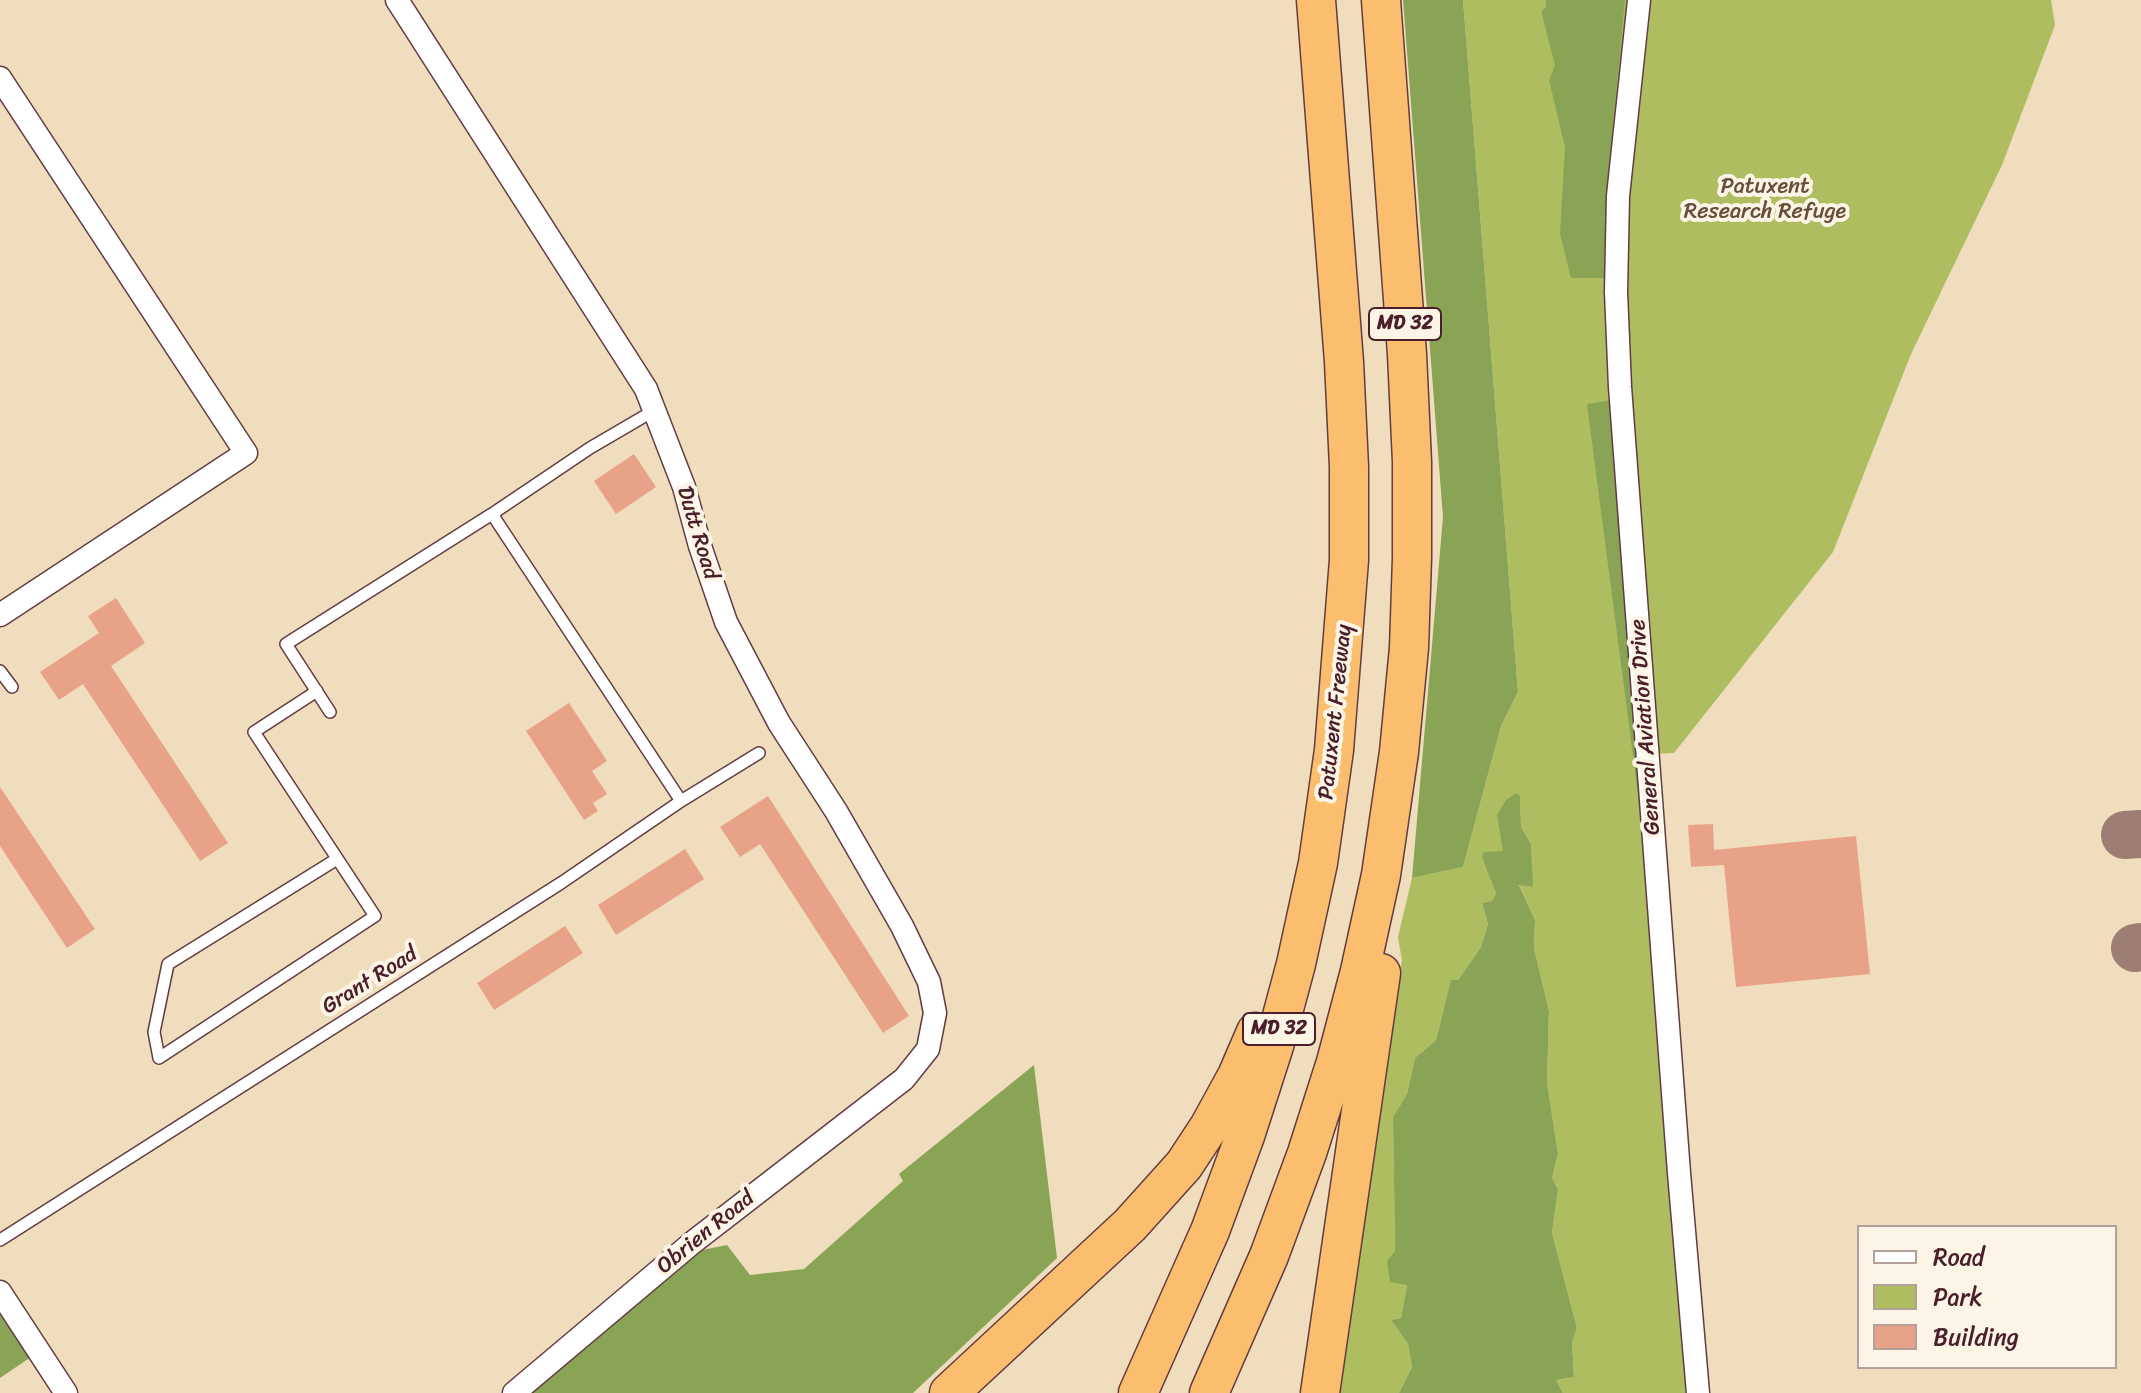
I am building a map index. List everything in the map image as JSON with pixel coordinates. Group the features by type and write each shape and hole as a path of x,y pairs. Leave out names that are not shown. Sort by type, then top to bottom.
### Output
{"highway":[{"name":"Patuxent Freeway","path":"1138,1393 1210,1231 1274,1046 1318,863 1334,750 1349,560 1348,452 1316,0"},
{"name":"MD 32","path":"1209,1393 1269,1256 1336,1062 1381,875 1399,752 1409,648 1412,462 1381,0"},
{"path":"949,1393 1130,1225 1184,1165 1237,1076 1261,1022 1282,960 1344,644"},
{"path":"1320,1393 1396,877 1406,753 1409,648"}],"street":[{"name":"Dutt Road","path":"397,0 624,352 656,410 684,487 711,581 738,648 779,723 836,811 887,900 929,982 935,1013 933,1031 928,1049 904,1079"},
{"name":"General Aviation Drive","path":"1639,0 1618,196 1616,292 1620,387 1698,1393"},
{"path":"0,78 246,453 0,615"},
{"name":"Obrien Road","path":"514,1393 692,1243 904,1079"},
{"path":"0,1292 66,1393"}],"lane":[{"path":"330,712 286,644 590,448 656,410"},
{"path":"492,514 681,801"},
{"path":"0,671 12,687"},
{"path":"317,691 254,732 375,916 159,1058 154,1032 168,964 337,859"},
{"name":"Grant Road","path":"0,1240 549,891 681,801 759,753"}],"green space":[{"path":"1403,0 1463,0 1518,692 1501,726 1463,867 1412,878 1443,517"},
{"name":"Patuxent Research Refuge","path":"1463,0 1546,0 1546,6 1541,11 1554,57 1549,0 2051,0 2055,25 2002,165 1911,354 1833,552 1674,753 1634,755 1691,1393 1563,1393 1556,1380 1574,1377 1572,1342 1577,1328 1552,1233 1558,1189 1552,1178 1558,1154 1547,1082 1549,1011 1534,948 1535,920 1519,884 1532,887 1531,844 1521,827 1520,796 1503,851 1483,857 1496,893 1492,901 1482,903 1488,924 1481,947 1458,980 1451,981 1436,1040 1415,1058 1407,1094 1393,1117 1395,1251 1407,1285 1401,1318 1391,1320 1408,1344 1412,1367 1399,1393 1339,1393 1388,1009 1402,961 1398,937 1412,878 1463,867 1501,726 1518,692"},
{"path":"1546,0 1625,0 1606,200 1611,278 1571,278 1560,234 1565,147 1549,80 1555,65 1541,11 1546,6"},
{"path":"1612,400 1644,840 1587,404"},
{"path":"1516,793 1520,796 1521,827 1531,844 1533,887 1519,885 1535,920 1534,948 1549,1011 1547,1082 1558,1154 1552,1178 1558,1189 1552,1233 1577,1328 1572,1342 1574,1377 1556,1380 1563,1393 1399,1393 1412,1367 1408,1344 1391,1320 1401,1318 1407,1285 1390,1282 1387,1261 1395,1251 1393,1117 1407,1094 1415,1058 1436,1040 1451,980 1458,980 1481,947 1488,924 1482,903 1492,901 1496,893 1482,857 1484,852 1503,851 1497,815 1506,800"},
{"path":"1034,1065 1057,1258 913,1393 527,1393 692,1252 727,1245 750,1275 804,1269 903,1181 899,1174"},
{"path":"0,1312 31,1357 0,1378"}],"building":[{"path":"634,454 656,487 616,514 594,481"},
{"path":"116,598 145,643 111,666 228,843 200,861 83,684 59,700 40,672 99,633 88,616"},
{"path":"569,703 607,761 592,771 607,794 593,803 598,811 584,820 526,731"},
{"path":"0,787 95,929 67,948 0,846"},
{"path":"768,796 909,1016 883,1033 760,844 740,857 720,827"},
{"path":"1713,824 1714,850 1856,836 1870,974 1736,987 1724,865 1691,867 1688,825"},
{"path":"685,849 704,879 616,935 598,905"},
{"path":"565,926 583,953 494,1010 477,983"}],"taxiway":[{"path":"2125,835 2141,834"},
{"path":"2135,948 2141,947"}]}
